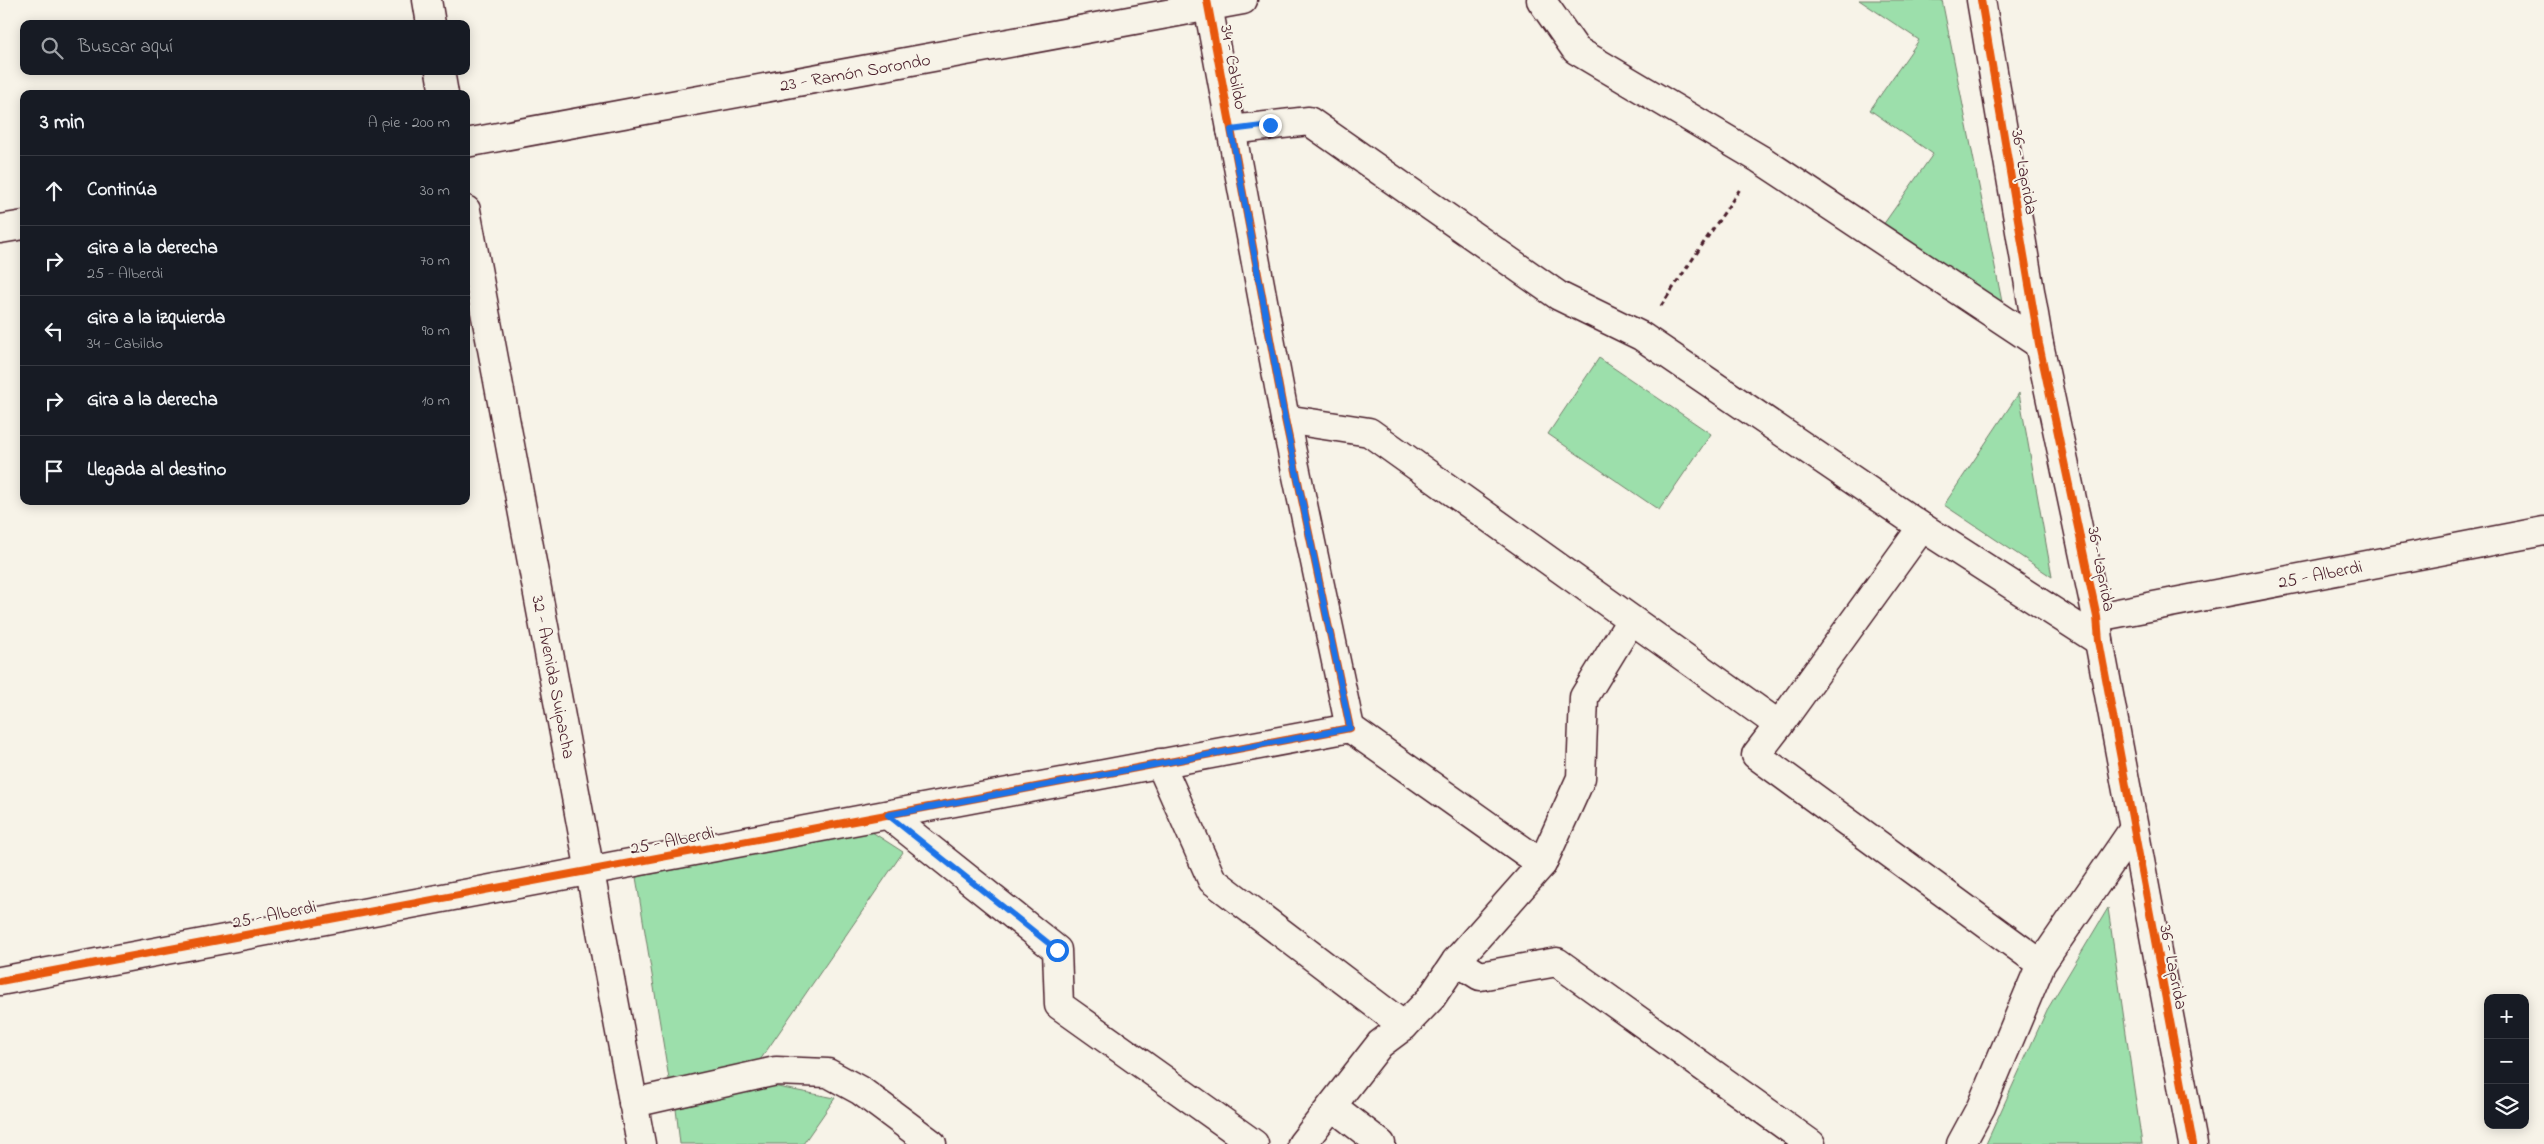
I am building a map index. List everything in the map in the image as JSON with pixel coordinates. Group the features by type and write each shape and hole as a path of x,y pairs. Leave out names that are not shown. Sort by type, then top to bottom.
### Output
{"street":[{"path":"427,0 430,20"},
{"name":"23 - Ramón Sorondo","path":"470,142 1207,3 1243,0"},
{"path":"1541,0 1576,50 1760,159 2040,344"},
{"name":"36 - Laprida","path":"1981,0 2040,344 2098,629 2133,830 2193,1144"},
{"name":"34 - Cabildo","path":"1207,3 1285,419 1350,728"},
{"path":"441,75 443,90"},
{"path":"1231,130 1309,121 1559,296 1641,336 1922,527 2098,629"},
{"path":"0,229 20,226"},
{"name":"32 - Avenida Suipacha","path":"470,231 641,1144"},
{"path":"1285,419 1369,432 1779,725"},
{"path":"1922,527 1756,755 2041,964"},
{"name":"25 - Alberdi","path":"2098,629 2544,531"},
{"path":"1302,1144 1380,1044 1404,1026 1431,998 1456,961 1542,864 1581,778 1584,698 1631,620"},
{"path":"1350,728 1542,864"},
{"name":"25 - Alberdi","path":"0,981 1350,728"},
{"path":"1160,763 1212,880 1404,1026"},
{"path":"888,815 1057,950 1059,1005 1254,1144"},
{"path":"1961,1144 1981,1107 2041,964 2133,830"},
{"path":"1456,961 1480,976 1557,962 1811,1144"},
{"path":"633,1103 776,1071 828,1073 861,1091 932,1144"},
{"path":"1332,1106 1381,1144"}],"path":[{"path":"1641,336 1760,159"}],"green space":[{"path":"1859,0 1942,0 2002,302 1883,225 1933,154 1870,110 1919,40"},
{"path":"1599,358 1711,434 1659,510 1548,434"},
{"path":"2019,393 2052,577 1944,505"},
{"path":"872,832 903,852 756,1066 670,1085 636,877"},
{"path":"2108,908 2142,1144 1986,1144 2047,1010"},
{"path":"767,1085 835,1098 803,1144 680,1144 676,1109"}],"cycle path":[{"path":"0,981 1350,728 1285,419 1207,0"},
{"path":"1981,0 2039,344 2097,617 2099,641 2193,1144"}],"route":[{"path":"1057,950 888,815 1350,728 1285,419 1231,130 1270,125"}]}
